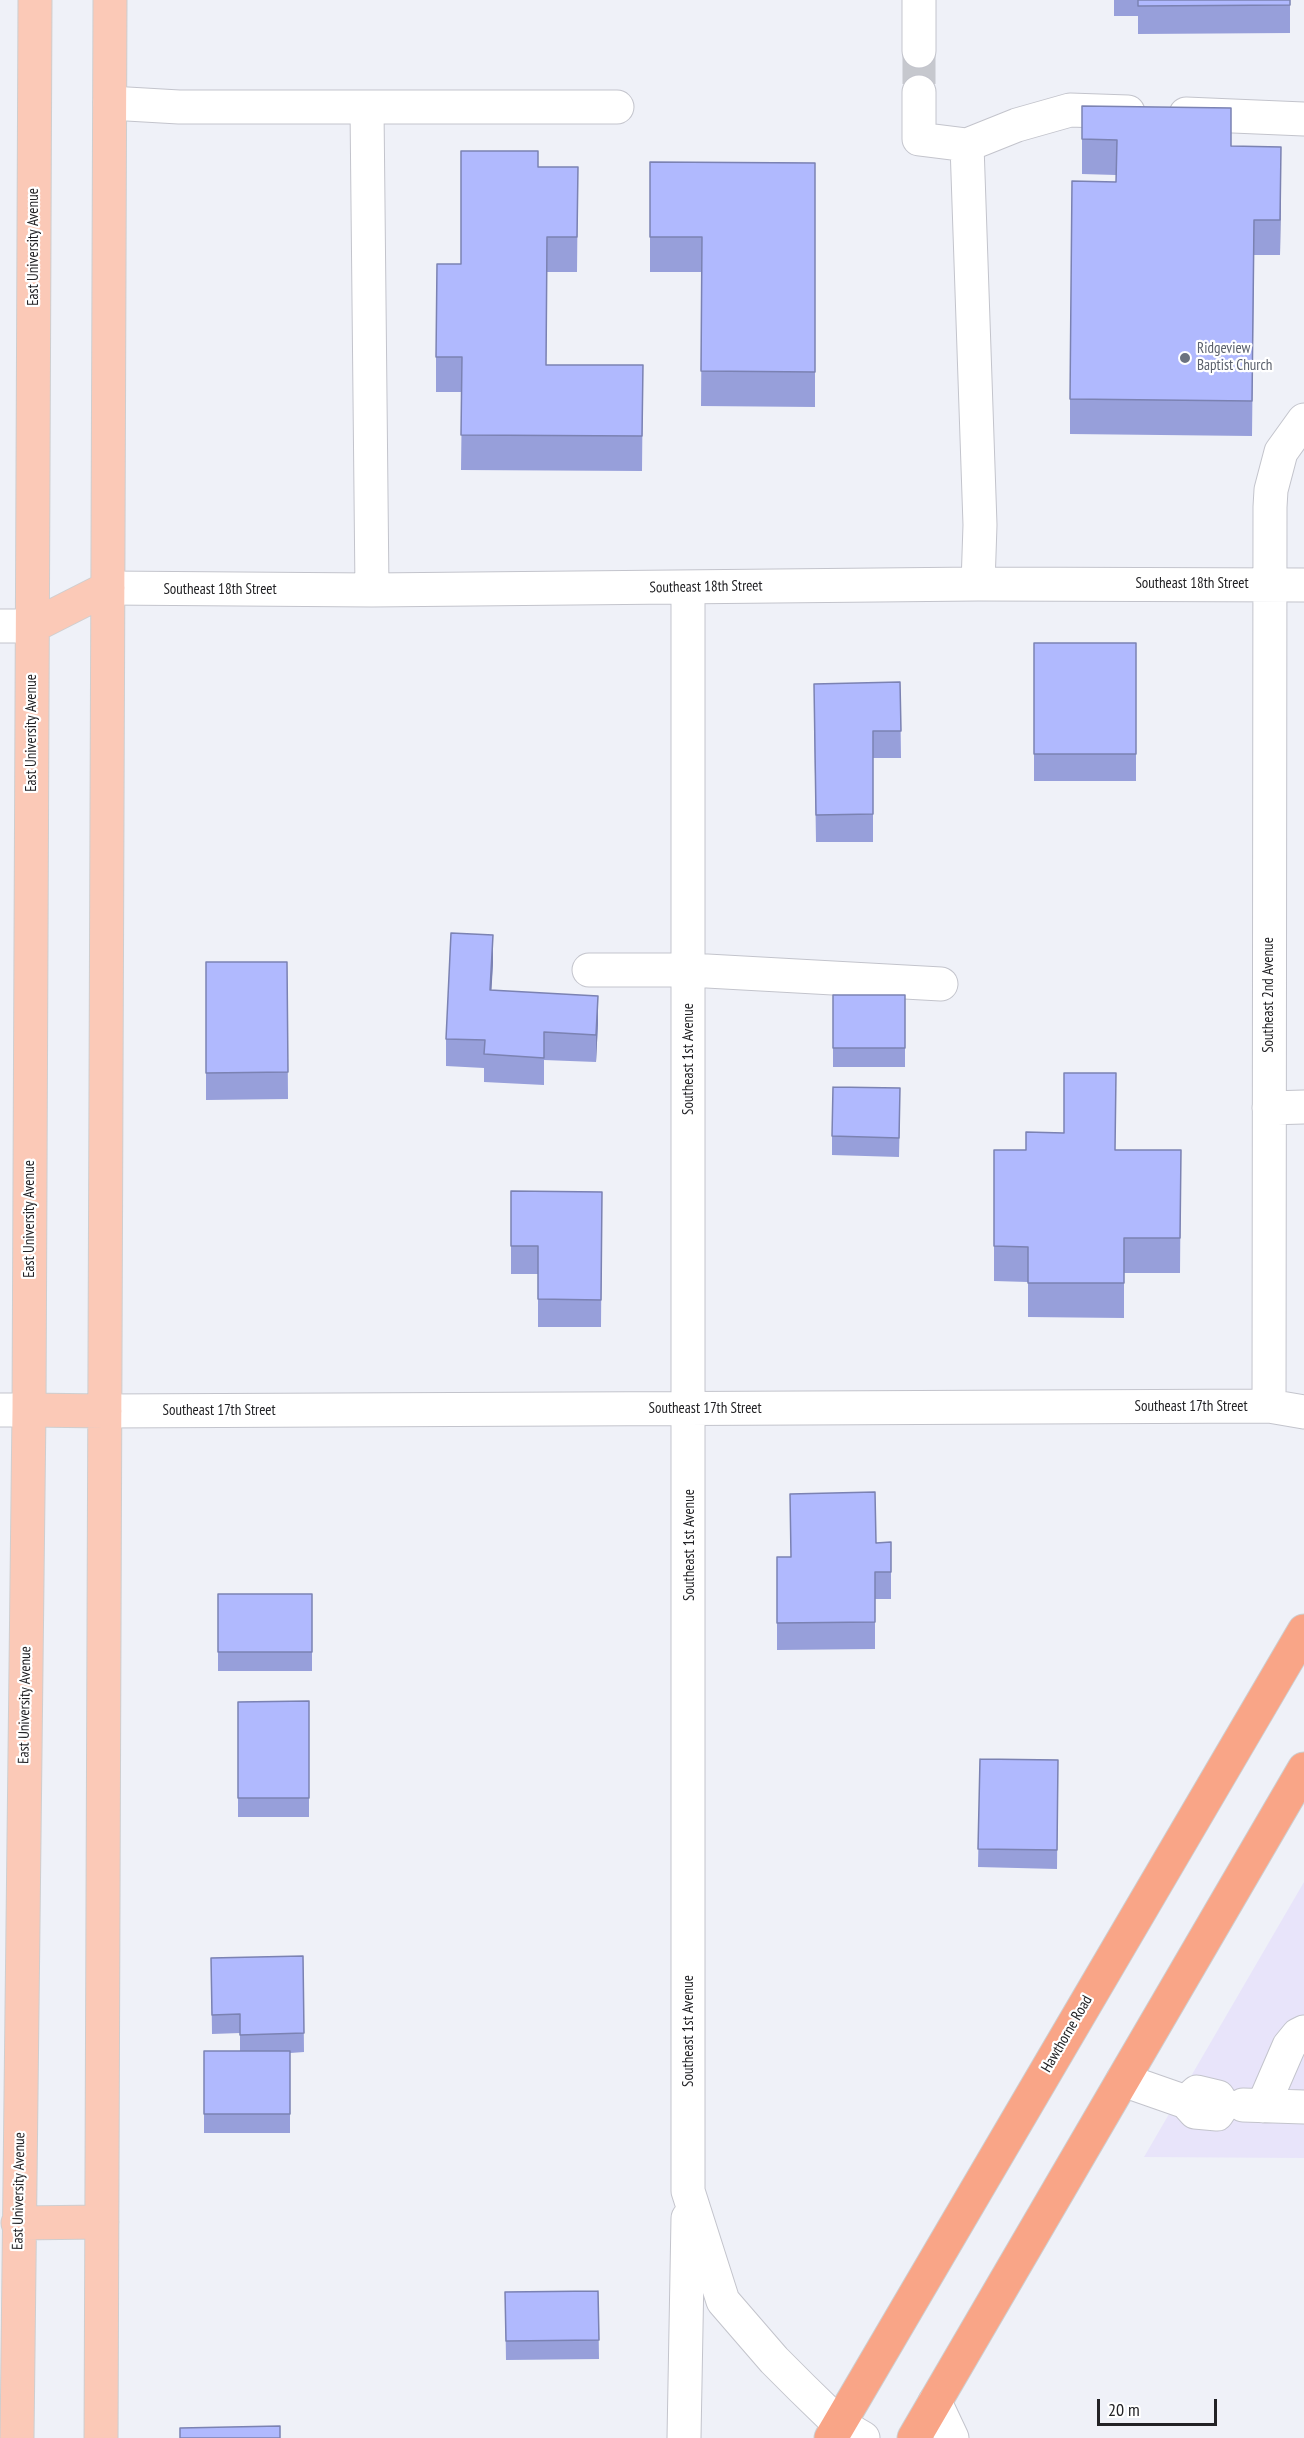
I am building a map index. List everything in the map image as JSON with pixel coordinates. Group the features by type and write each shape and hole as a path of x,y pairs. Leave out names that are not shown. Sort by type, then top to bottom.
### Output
{"highway":[{"name":"Hawthorne Road","path":"844,2433 1304,1631"},
{"path":"914,2438 1304,1769"}],"main road":[{"name":"East University Avenue","path":"17,2438 9,2223 15,1410 33,626 35,0"},
{"path":"101,2438 110,0"},
{"path":"33,626 108,588"},
{"path":"15,1410 105,1411"},
{"path":"9,2223 102,2222"}],"street":[{"path":"919,0 919,51"},
{"path":"919,92 919,139 968,145 1017,125 1070,110 1304,119"},
{"path":"110,103 179,107 617,107"},
{"path":"367,108 372,590"},
{"path":"968,145 980,525 978,584"},
{"name":"Southeast 2nd Avenue","path":"1269,1406 1271,490 1281,452 1304,420"},
{"name":"Southeast 18th Street","path":"108,588 372,590 978,584 1304,585"},
{"name":"Southeast 1st Avenue","path":"688,587 690,1410 688,2191 723,2301 774,2360 844,2433"},
{"path":"0,626 33,626"},
{"path":"589,970 689,970 941,984"},
{"path":"1269,1108 1304,1107"},
{"name":"Southeast 17th Street","path":"105,1411 1269,1406 1304,1412"},
{"path":"1263,2106 1289,2046 1298,2035 1304,2032"},
{"path":"1123,2080 1186,2102 1194,2112 1216,2114 1223,2105 1304,2107"},
{"path":"684,2438 688,2191"},
{"path":"935,2402 952,2438"}],"shaded area":[{"path":"1304,1882 1304,2158 1144,2157"}],"building":[{"path":"1138,0 1290,0 1290,5 1138,6"},
{"path":"1082,106 1231,108 1231,146 1281,147 1280,220 1254,220 1252,401 1070,399 1072,181 1116,182 1117,140 1082,139"},
{"path":"461,151 538,151 538,167 578,167 577,237 547,237 546,365 643,365 642,436 461,435 462,357 436,357 437,264 461,264"},
{"path":"650,162 815,163 815,372 701,371 702,237 650,237"},
{"path":"1034,643 1136,643 1136,754 1034,754"},
{"path":"900,682 901,731 873,731 873,814 816,815 814,684"},
{"path":"451,933 493,935 490,990 598,996 596,1035 544,1032 544,1058 484,1054 485,1040 446,1039"},
{"path":"206,962 287,962 288,1072 206,1073"},
{"path":"833,995 905,995 905,1048 833,1048"},
{"path":"1064,1073 1116,1073 1115,1150 1181,1150 1180,1238 1124,1238 1124,1283 1028,1283 1028,1247 994,1246 994,1150 1026,1150 1026,1132 1064,1133"},
{"path":"833,1087 900,1088 899,1138 832,1136"},
{"path":"511,1191 602,1192 601,1300 538,1299 538,1246 511,1246"},
{"path":"875,1492 876,1543 891,1542 891,1572 875,1572 875,1622 777,1623 777,1557 791,1557 790,1494"},
{"path":"218,1594 312,1594 312,1652 218,1652"},
{"path":"309,1701 309,1798 238,1798 238,1702"},
{"path":"980,1759 1058,1760 1057,1850 978,1849"},
{"path":"303,1956 304,2033 240,2035 240,2014 212,2015 211,1958"},
{"path":"204,2051 290,2051 290,2114 204,2114"},
{"path":"598,2291 599,2340 506,2341 505,2292"},
{"path":"280,2426 280,2438 180,2438 180,2428"}],"tunnel":[{"path":"919,51 919,92"}],"place":[{"name":"Ridgeview Baptist Church","path":"1185,358"}]}
